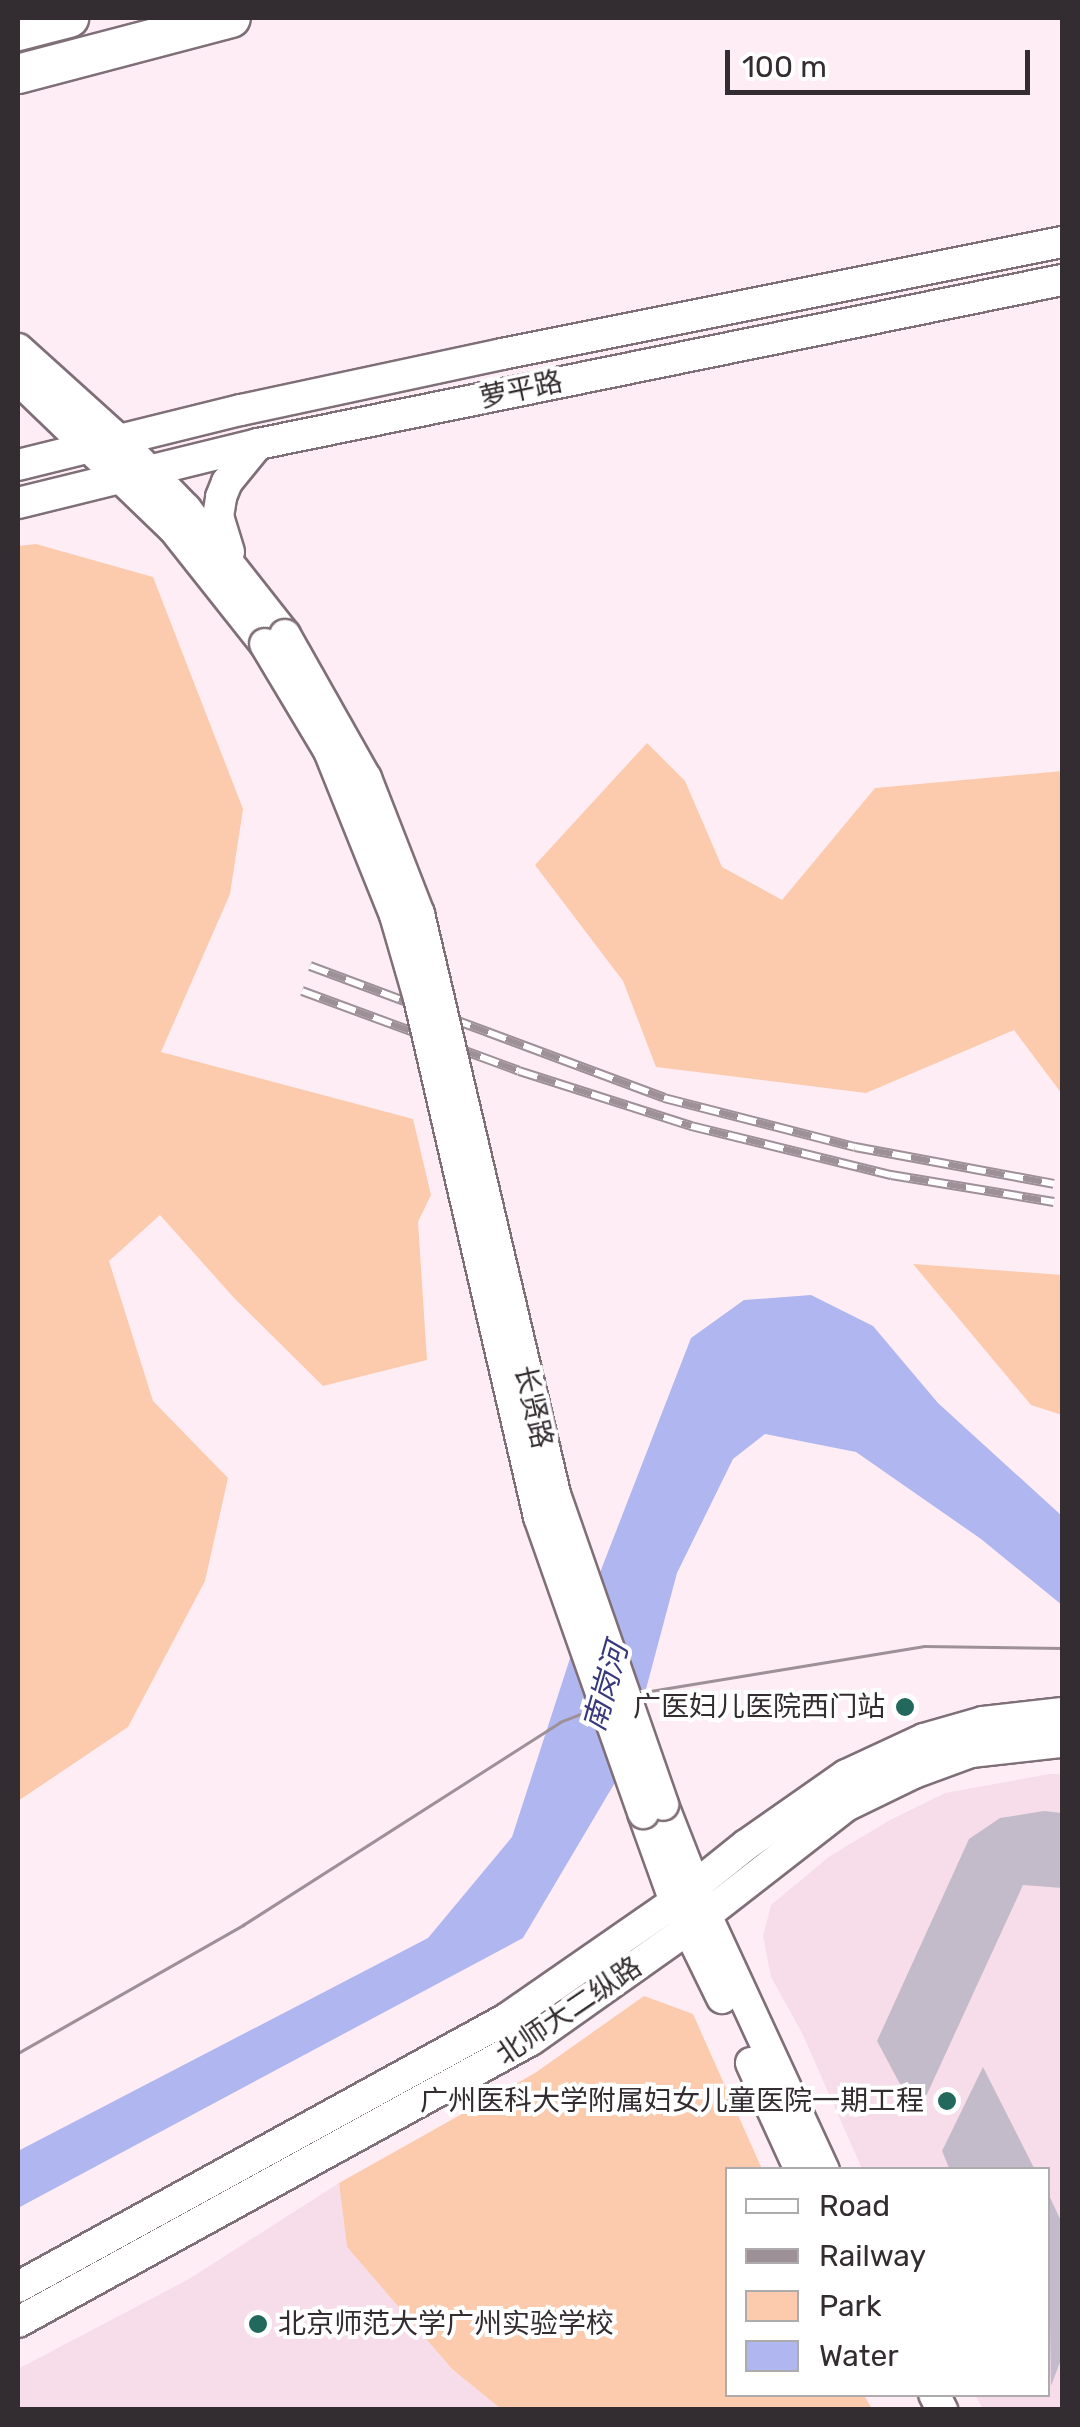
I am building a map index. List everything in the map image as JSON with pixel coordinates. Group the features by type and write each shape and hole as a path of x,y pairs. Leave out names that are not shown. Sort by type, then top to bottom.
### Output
{"highway":[{"path":"20,31 69,18"},
{"path":"24,72 231,18"}],"street":[{"name":"萝平路","path":"18,465 241,410 502,354 1062,242"},
{"name":"萝平路","path":"18,503 258,444 1062,280"},
{"path":"22,360 122,442 240,572"},
{"path":"22,360 90,448 173,528 275,639"},
{"path":"258,444 220,497 220,531 275,639"},
{"name":"长贤路","path":"275,639 328,751 395,915 419,998 539,1516 691,1908 799,2167"},
{"name":"北师大二纵路","path":"18,2322 531,2040 646,1960 691,1908 807,1800 908,1746 983,1722 1062,1713"},
{"name":"北师大二纵路","path":"18,2288 506,2019 619,1938 691,1908 846,1806 914,1773 972,1752 1029,1742 1062,1742"},
{"name":"长贤路","path":"691,1908 822,2167"}],"shaded area":[{"name":"广州医科大学附属妇女儿童医院一期工程","path":"1062,1774 1062,2409 983,2409 976,2397 1050,2397 1050,2167 861,2167 802,2033 771,1977 763,1936 771,1905 830,1856 945,1793"},
{"name":"北京师范大学广州实验学校","path":"339,2183 347,2247 452,2369 501,2409 18,2410 18,2369 189,2279"}],"green space":[{"path":"36,544 153,577 243,809 230,894 161,1052 413,1119 431,1195 418,1222 427,1360 323,1386 235,1299 160,1215 109,1261 153,1401 228,1478 205,1581 128,1727 18,1801 18,546"},
{"path":"647,743 685,781 722,867 782,900 875,788 1062,771 1062,1094 1014,1030 866,1093 656,1067 623,981 535,865"},
{"path":"913,1264 1062,1275 1062,1415 1031,1405"},
{"path":"644,1996 693,2014 761,2167 725,2167 725,2397 865,2397 872,2409 501,2409 452,2369 347,2247 339,2183 535,2073"}],"water":[{"name":"南岗河","path":"811,1295 873,1326 938,1403 1062,1516 1062,1605 981,1539 856,1452 765,1434 733,1459 677,1573 626,1764 523,1938 18,2208 18,2151 428,1938 512,1837 587,1606 691,1338 744,1300"}],"building":[{"path":"1044,1811 1062,1813 1062,1888 1023,1885 917,2116 877,2041 969,1839 1000,1818"},
{"path":"983,2067 1033,2167 949,2167 942,2151"},
{"path":"1050,2197 1062,2223 1062,2357 1051,2386"}],"tram line":[{"path":"18,2053 243,1925 560,1722 632,1694 924,1646 1062,1648"}],"railway":[{"path":"310,966 664,1098 855,1147 1054,1184"},
{"path":"302,991 519,1071 691,1126 891,1175 1054,1202"}],"place":[{"name":"广医妇儿医院西门站","path":"905,1707"},
{"name":"广州医科大学附属妇女儿童医院一期工程","path":"947,2101"},
{"name":"北京师范大学广州实验学校","path":"258,2324"}]}
